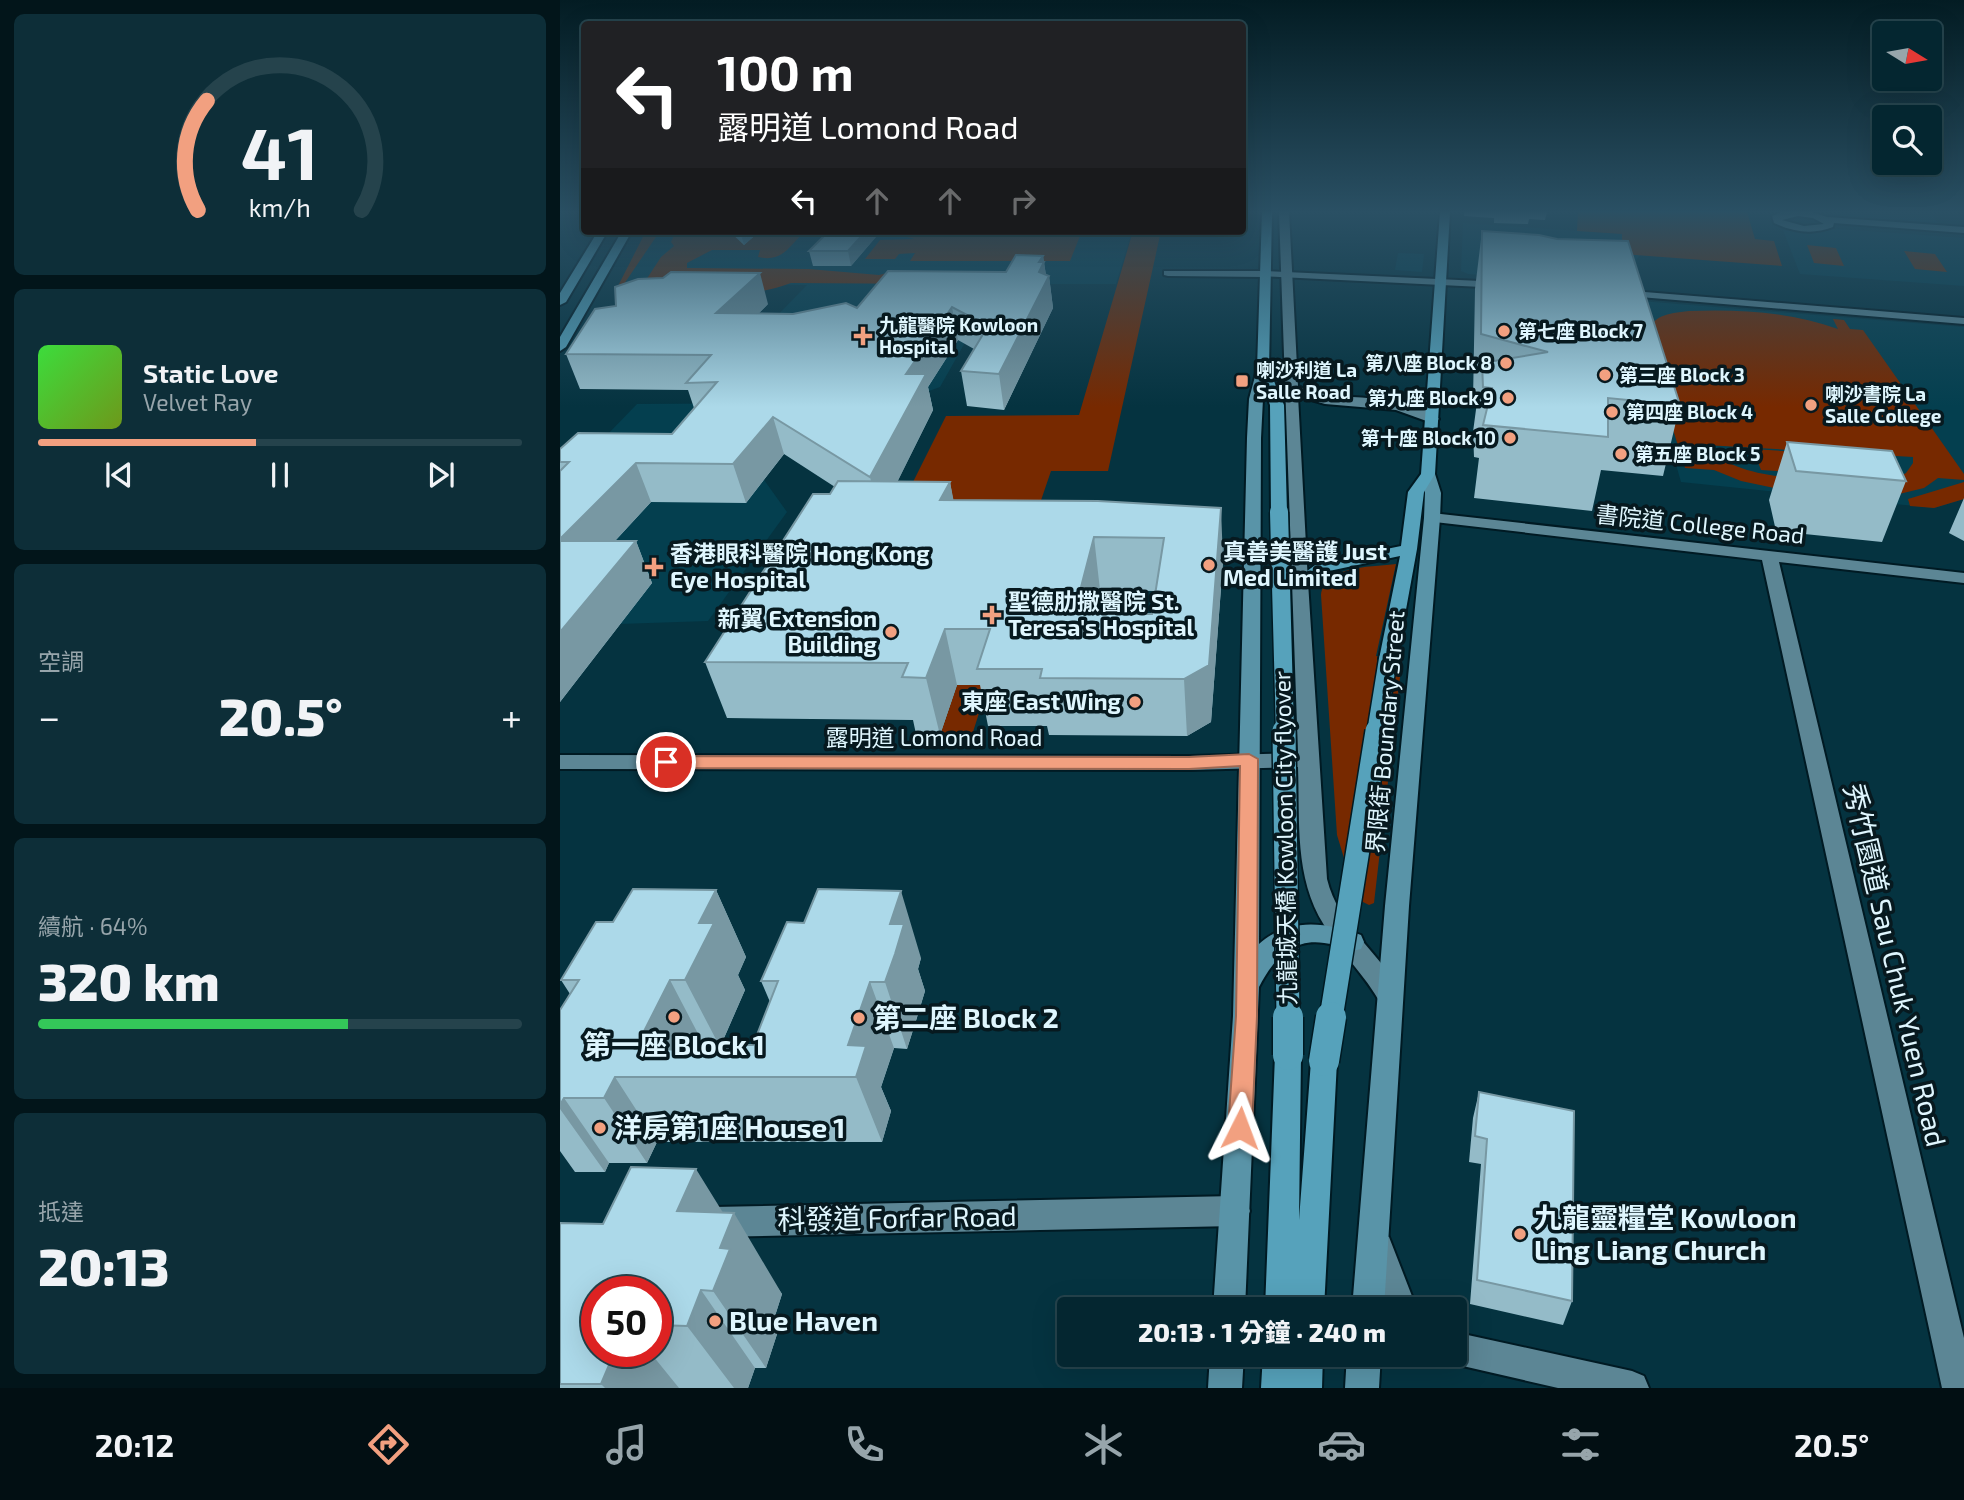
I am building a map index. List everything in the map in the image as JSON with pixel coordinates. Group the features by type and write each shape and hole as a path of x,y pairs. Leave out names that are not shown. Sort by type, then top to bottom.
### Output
{"main road":[{"path":"560,302 575,277"},
{"path":"560,347 601,277"},
{"path":"1246,1016 1251,549 1256,402 1263,369 1265,277"},
{"name":"界限街 Boundary Street","path":"1369,1297 1390,996 1432,518 1433,493 1428,474 1441,277"},
{"name":"九龍城天橋 Kowloon City flyover","path":"1263,369 1277,405 1286,792 1288,1041 1281,1297"},
{"name":"界限街 Boundary Street","path":"1409,549 1416,492 1428,474"},
{"path":"1300,582 1324,567 1409,549"},
{"name":"九龍城天橋 Kowloon City flyover","path":"1309,1297 1324,1061 1388,659 1409,549"},
{"path":"1230,1297 1248,984 1262,957 1278,943 1292,936 1319,932 1352,943"},
{"path":"1224,1388 1226,1367"},
{"path":"1278,1388 1279,1367"},
{"path":"1306,1367 1306,1388"},
{"path":"1362,1388 1363,1367"}],"street":[{"path":"1286,277 1313,866 1319,893 1340,929 1381,979 1390,996"},
{"path":"1341,277 1516,286"},
{"path":"1608,292 1964,321"},
{"path":"1292,387 1314,398 1402,405 1432,419"},
{"name":"書院道 College Road","path":"1432,518 1964,578"},
{"path":"1180,543 1251,549"},
{"name":"秀竹園道 Sau Chuk Yuen Road","path":"1769,556 1959,1388"},
{"name":"露明道 Lomond Road","path":"560,762 1189,763 1249,759 1307,760"},
{"name":"科發道 Forfar Road","path":"688,1224 1235,1211"},
{"path":"1373,1234 1397,1297"},
{"path":"1467,1351 1632,1388"}],"shaded area":[{"path":"623,277 1118,277 1116,284 998,284 940,387 918,395 707,388 807,285 620,283"},
{"path":"623,277 629,277 624,284 617,288"},
{"path":"648,277 947,277 942,284 791,283 773,289 737,293 701,290 646,280"},
{"path":"1120,277 1151,277 1108,471 1051,471 1036,515 901,506 946,416 1079,415"},
{"path":"1504,277 1624,277 1624,286"},
{"path":"1838,277 1964,277 1964,286"},
{"name":"喇沙書院 La Salle College","path":"1629,300 1964,327 1964,499 1934,508 1681,482"},
{"name":"喇沙書院 La Salle College","path":"1689,311 1765,313 1838,329 1833,319 1844,320 1850,329 1863,330 1964,474 1964,480 1938,478 1924,488 1895,495 1779,489 1741,481 1714,470 1685,468 1644,337 1652,324 1662,316","holes":["1705,445 1913,457 1913,463 1906,473 1899,477 1796,478 1744,469 1722,459"]},
{"path":"789,403 577,466 637,404"},
{"path":"1753,449 1856,456 1867,477 1761,470"},
{"name":"香港眼科醫院 Hong Kong Eye Hospital","path":"560,470 757,470 787,512 708,621 560,626"},
{"path":"1964,482 1964,499 1934,508 1910,506 1908,499"},
{"path":"1396,564 1376,656 1402,660 1374,903 1369,905 1361,901 1350,878 1337,835 1321,595 1324,585 1340,573 1363,567"},
{"path":"957,685 988,685 972,735 940,735"}],"building":[{"path":"665,277 756,277 716,313 793,314 846,303 857,308 883,277 1049,277 999,374 961,371 988,326 952,307 906,374 926,374 870,477 773,417 733,464 636,463 560,539 560,471 569,462 560,462 560,449 578,433 672,434 717,382 686,383 711,355 566,354 595,309 616,306 615,287 638,279"},
{"path":"1482,277 1639,277 1680,405 1608,398 1608,437 1483,425 1492,388 1483,387 1482,363 1548,352 1481,334"},
{"path":"1787,442 1892,451 1906,481 1796,471"},
{"path":"838,481 950,482 940,500 1098,501 1221,508 1209,665 1184,679 1040,678 1042,669 977,669 990,629 945,629 926,678 902,677 908,663 705,662 813,494 830,494","holes":["1094,537 1164,538 1152,614 1074,614"]},
{"path":"560,541 636,541 560,632"},
{"path":"633,889 716,890 699,923 714,923 685,980 670,980 635,1049 709,1050 712,1045 753,1045 778,981 761,981 787,922 804,923 818,889 901,891 890,924 904,924 895,954 885,982 870,982 848,1045 866,1046 856,1077 615,1077 604,1098 564,1098 560,1105 560,1010 579,980 561,980 596,922 613,922"},
{"name":"九龍靈糧堂 Kowloon Ling Liang Church","path":"1479,1092 1574,1111 1572,1301 1477,1280 1487,1139 1475,1136"},
{"path":"631,1167 696,1169 677,1211 734,1213 720,1248 730,1249 713,1291 701,1290 687,1326 672,1326 672,1276 581,1276 581,1367 608,1367 601,1384 560,1384 560,1223 603,1224"}],"place":[{"name":"第七座 Block 7","path":"1504,331"},
{"name":"九龍醫院 Kowloon Hospital","path":"863,336"},
{"name":"第八座 Block 8","path":"1506,363"},
{"name":"第三座 Block 3","path":"1605,375"},
{"name":"喇沙利道 La Salle Road","path":"1242,381"},
{"name":"第九座 Block 9","path":"1508,398"},
{"name":"喇沙書院 La Salle College","path":"1811,405"},
{"name":"第四座 Block 4","path":"1612,412"},
{"name":"第十座 Block 10","path":"1510,438"},
{"name":"第五座 Block 5","path":"1621,454"},
{"name":"真善美醫護 Just Med Limited","path":"1209,565"},
{"name":"香港眼科醫院 Hong Kong Eye Hospital","path":"654,567"},
{"name":"聖德肋撒醫院 St. Teresa's Hospital","path":"992,615"},
{"name":"新翼 Extension Building","path":"891,632"},
{"name":"東座 East Wing","path":"1135,702"},
{"name":"第一座 Block 1","path":"674,1017"},
{"name":"第二座 Block 2","path":"859,1018"},
{"name":"洋房第1座 House 1","path":"600,1128"},
{"name":"九龍靈糧堂 Kowloon Ling Liang Church","path":"1520,1234"},
{"name":"Blue Haven","path":"715,1321"}],"route":[{"path":"666,762 1189,763 1249,759 1246,1016 1240,1128"}]}
